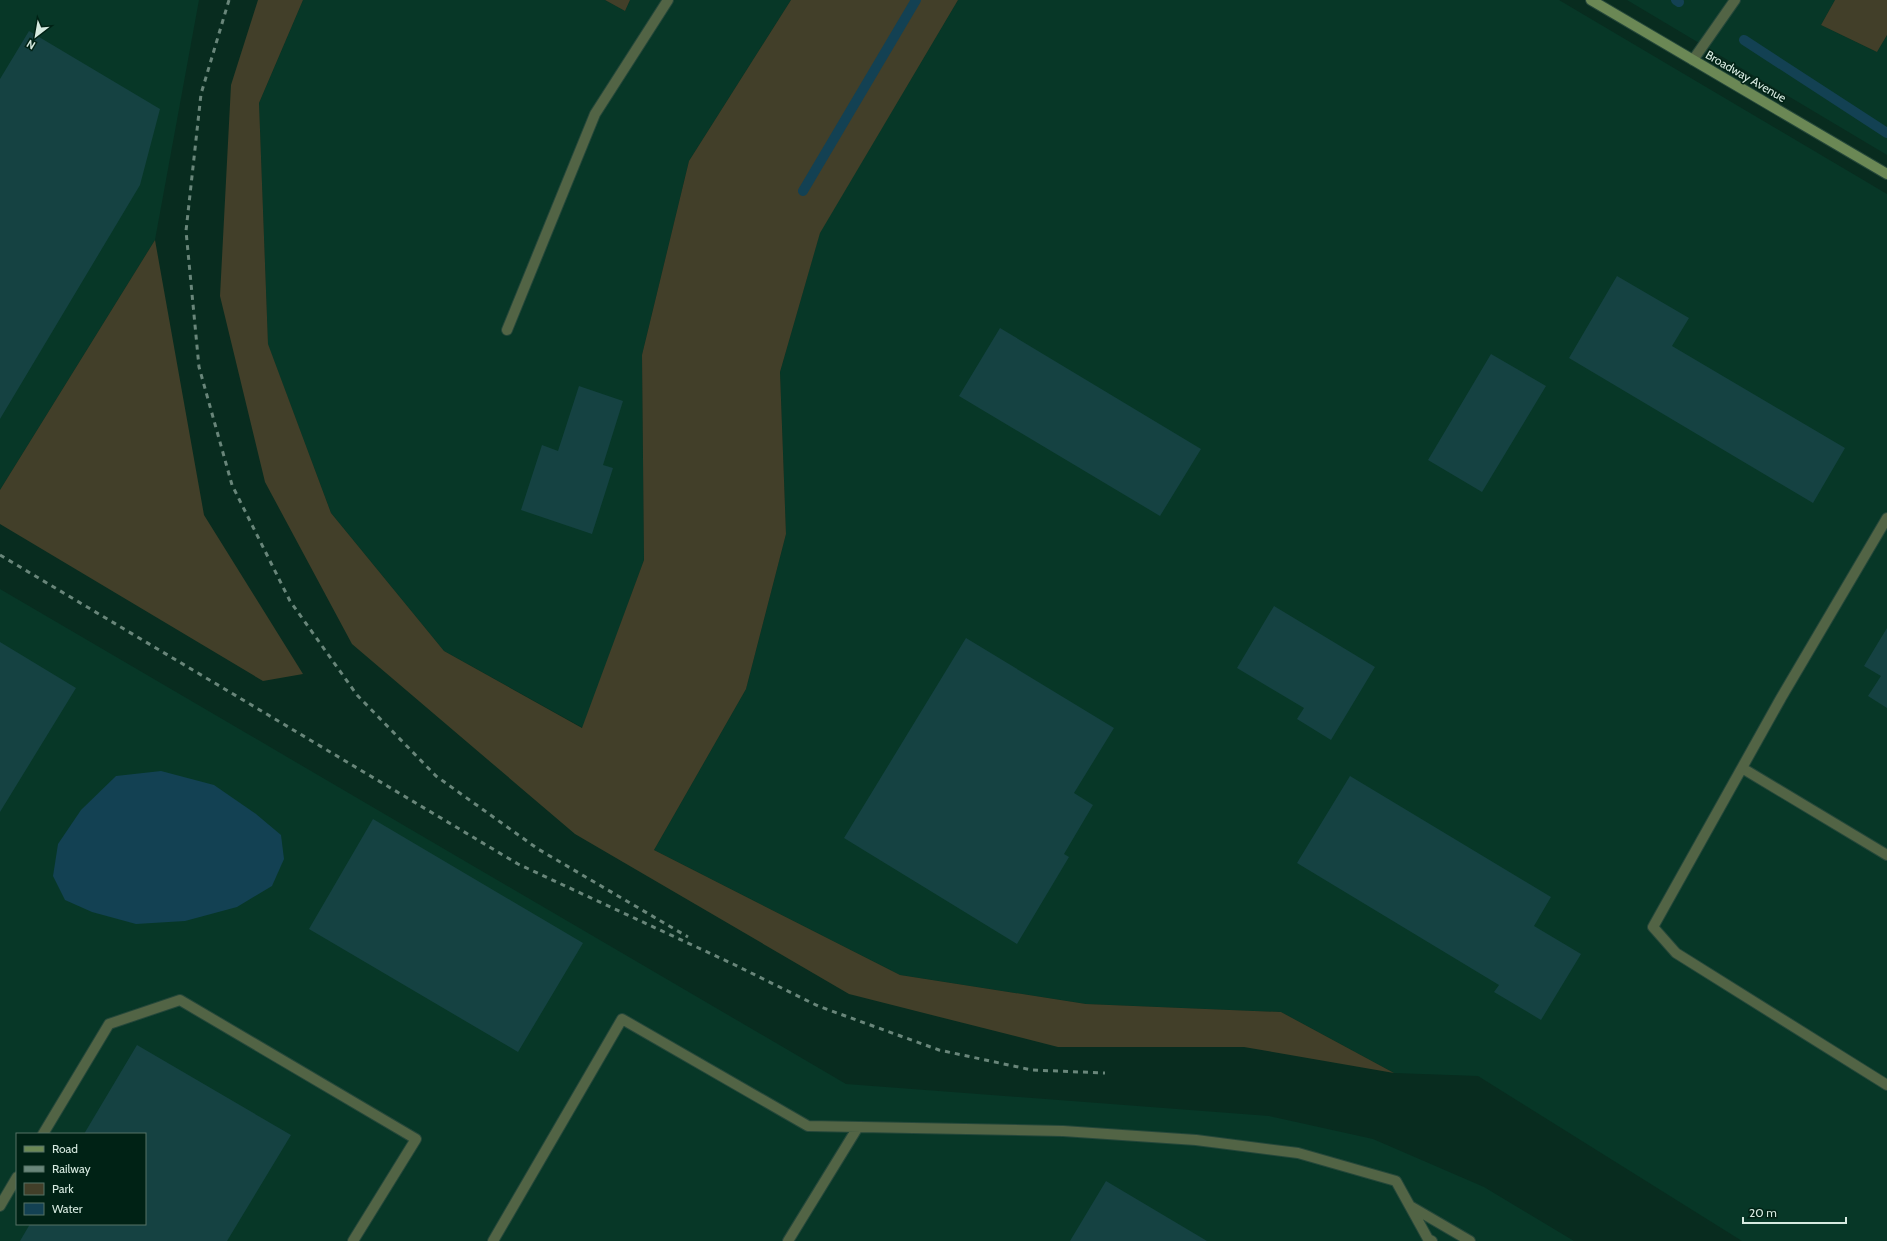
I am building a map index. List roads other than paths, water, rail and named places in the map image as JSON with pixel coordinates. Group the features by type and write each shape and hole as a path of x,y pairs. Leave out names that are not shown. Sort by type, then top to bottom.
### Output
{"street":[{"name":"Broadway Avenue","path":"1591,0 1887,174"}],"lane":[{"path":"507,330 594,114 668,0"},
{"path":"1693,60 1735,0"},
{"path":"1887,518 1652,927 1676,953 1887,1085"},
{"path":"1742,768 1887,855"},
{"path":"44,1133 109,1024 180,1000 416,1139 353,1241"},
{"path":"493,1241 622,1019 808,1126 1063,1132 1196,1140 1298,1153 1396,1180 1428,1239 1432,1241"},
{"path":"788,1241 858,1127"},
{"path":"0,1206 16,1179"},
{"path":"1410,1205 1470,1241"}],"water":[{"path":"161,771 214,785 256,814 281,835 284,859 272,886 237,907 185,921 136,924 92,912 65,900 53,876 58,844 81,810 116,776"}],"waterway":[{"path":"803,191 916,0"},
{"path":"1744,40 1887,133"}],"railway":[{"path":"229,0 201,94 186,231 199,367 232,485 290,601 357,695 436,776 538,849 688,937"},
{"path":"0,555 518,864 733,964 818,1006 939,1050 1032,1070 1105,1073"}]}
